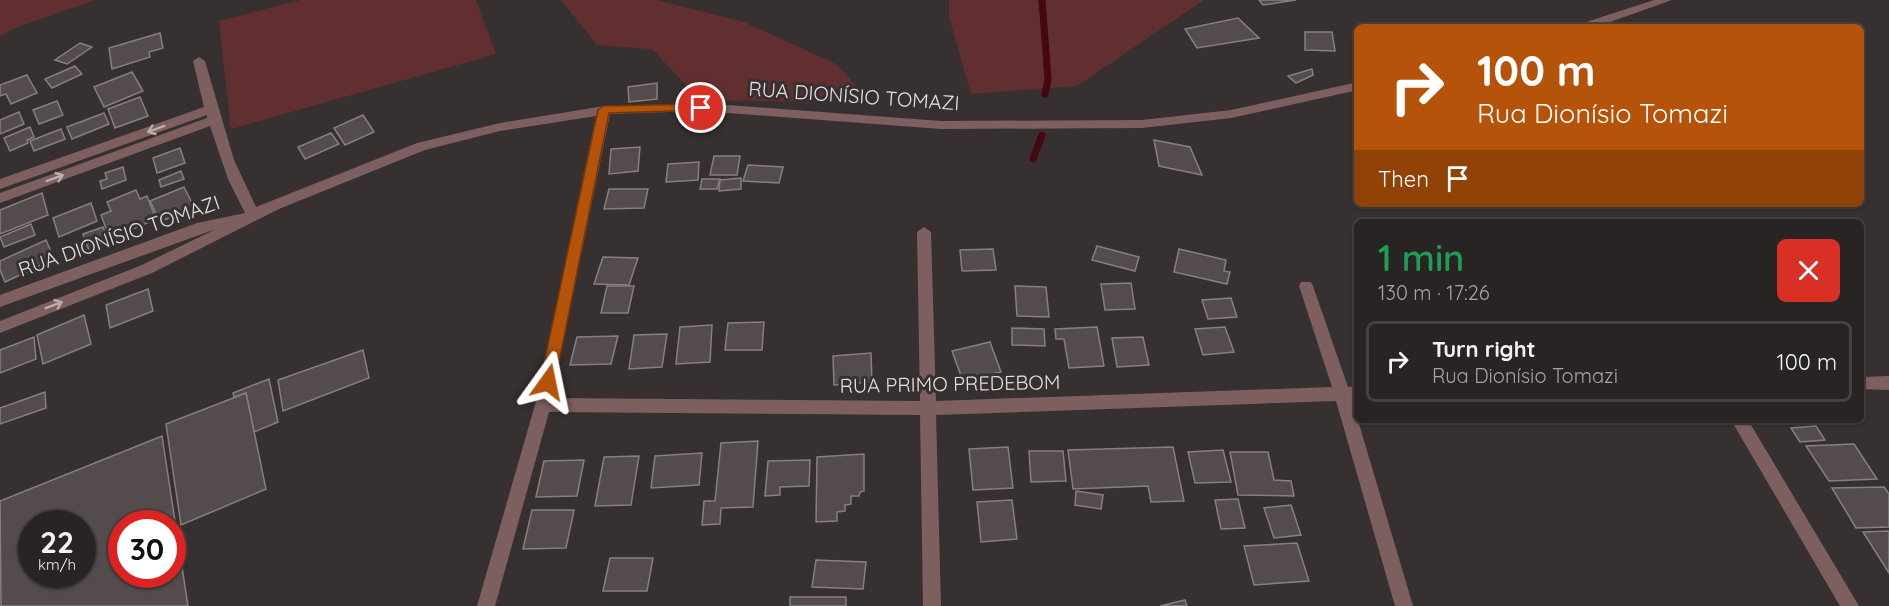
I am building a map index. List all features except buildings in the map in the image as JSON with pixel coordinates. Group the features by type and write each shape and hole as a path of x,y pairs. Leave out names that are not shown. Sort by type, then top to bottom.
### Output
{"street":[{"path":"1593,24 1666,0"},
{"path":"199,61 212,115 243,199 253,214"},
{"name":"RUA DIONÍSIO TOMAZI","path":"0,301 202,226 253,214 422,146 500,127 603,110 701,108 941,125 1142,124 1231,114 1354,87"},
{"path":"486,606 543,405 603,110"},
{"path":"0,184 212,115"},
{"path":"0,198 212,115"},
{"name":"RUA DIONÍSIO TOMAZI","path":"0,327 166,261 209,241 253,214"},
{"path":"924,232 932,606"},
{"path":"1306,286 1350,393 1354,409"},
{"path":"1864,383 1889,383"},
{"name":"RUA PRIMO PREDEBOM","path":"543,405 927,408 1350,393"},
{"path":"1358,423 1404,606"},
{"path":"1741,423 1850,606"}],"shaded area":[{"path":"0,0 95,0 15,28 0,36"},
{"path":"301,0 476,0 496,54 231,129 219,21"},
{"path":"561,0 656,0 744,22 836,64 872,103 700,100 652,49 597,45"},
{"path":"949,0 1204,0 1077,86 971,94 949,17"}],"waterway":[{"path":"1042,0 1048,79 1045,94"},
{"path":"1033,159 1042,135"}],"route":[{"path":"548,382 603,110 701,108"}]}
